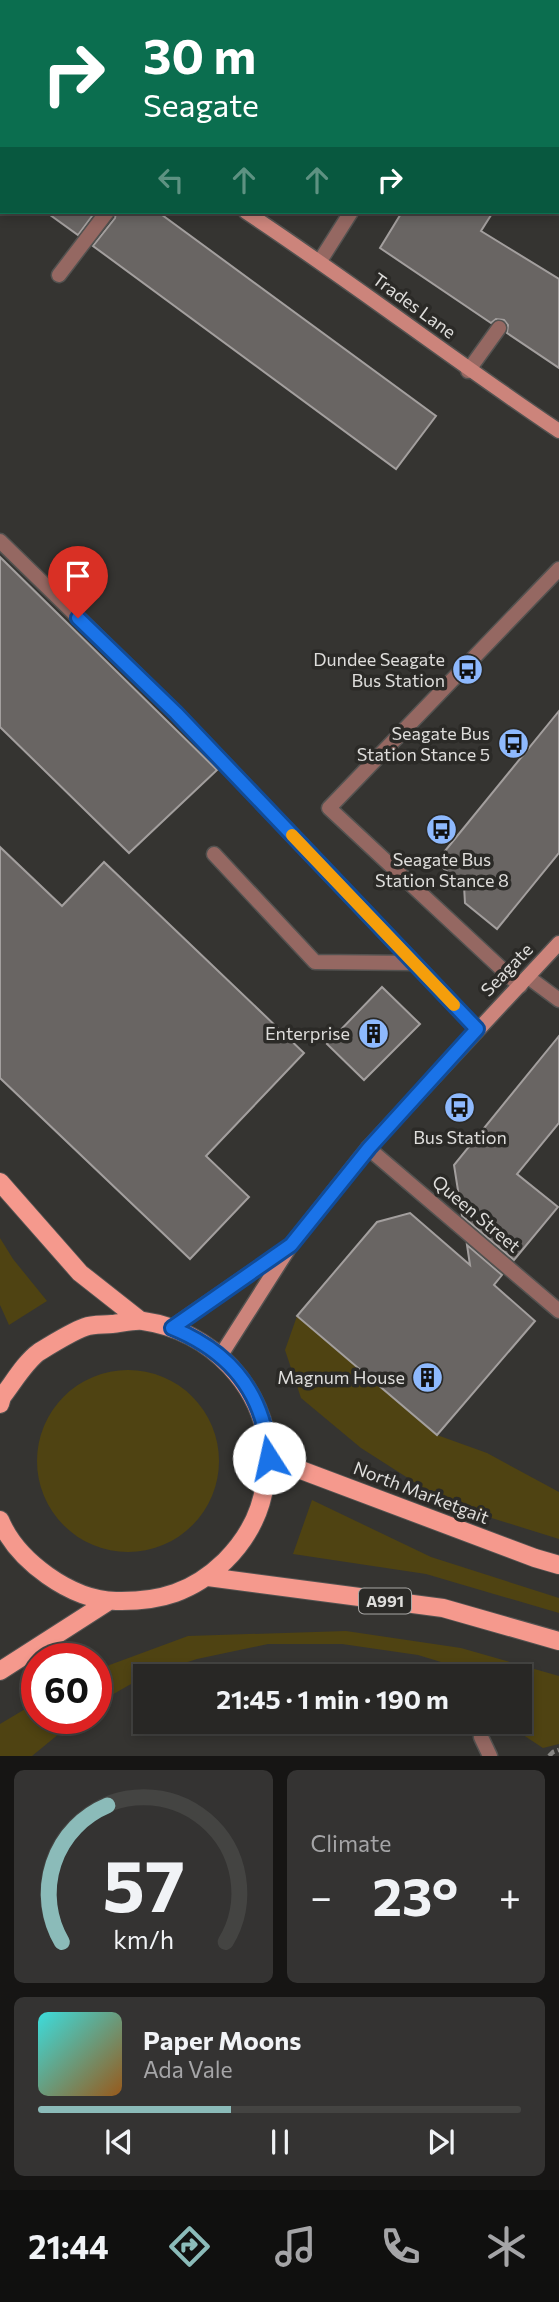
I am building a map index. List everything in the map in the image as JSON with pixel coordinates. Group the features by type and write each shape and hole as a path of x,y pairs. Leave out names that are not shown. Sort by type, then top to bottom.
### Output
{"main road":[{"path":"0,1182 79,1273 141,1321"},
{"path":"0,1523 28,1561 65,1588 109,1601 155,1599 177,1593 208,1577 242,1545 262,1504 269,1458 262,1419 246,1384 221,1355 198,1339 172,1328 141,1321 86,1327 37,1354 1,1397"},
{"name":"North Marketgait","path":"269,1458 559,1565"},
{"name":"A991","path":"208,1577 443,1608 559,1641"},
{"path":"0,1671 109,1601"}],"street":[{"path":"59,275 105,214"},
{"name":"Trades Lane","path":"249,214 320,261 468,371 559,431"},
{"path":"320,261 350,214"},
{"path":"468,371 499,328"},
{"path":"0,541 176,713 477,1029"},
{"path":"559,569 329,808 524,982 559,1000"},
{"path":"214,854 315,962 414,963"},
{"name":"Seagate","path":"221,1355 291,1245 369,1148 559,943"},
{"name":"Queen Street","path":"369,1148 559,1311"},
{"name":"Seagate","path":"172,1328 291,1245"},
{"path":"481,1737 490,1756"}],"shaded area":[{"path":"0,1238 13,1259 47,1301 9,1325 0,1305"},
{"path":"297,1316 437,1435 487,1453 559,1492 559,1539 450,1505 361,1448 301,1398 285,1350"},
{"path":"128,1370 163,1377 192,1397 212,1426 219,1461 212,1496 192,1525 163,1545 128,1552 93,1545 64,1525 44,1496 37,1461 44,1426 64,1397 93,1377"},
{"path":"312,1500 431,1557 559,1598 559,1613 426,1574 293,1554"},
{"path":"346,1631 461,1648 517,1664 448,1664 418,1655 342,1644 268,1644 182,1664 133,1664 133,1683 112,1695 112,1664 188,1636"},
{"path":"532,1668 559,1676 559,1744 543,1748 522,1734 532,1734"},
{"path":"21,1712 21,1734 59,1734 32,1756 0,1756 0,1724"}],"building":[{"path":"49,214 94,214 78,235"},
{"path":"116,214 161,214 436,416 396,469 93,246"},
{"path":"401,214 492,214 481,231 559,279 559,368 507,333 508,325 504,320 496,319 491,323 380,248"},
{"path":"0,557 217,770 129,853 0,727"},
{"path":"559,711 559,853 497,929 465,903 464,886 436,862"},
{"path":"0,847 62,906 104,862 304,1053 206,1156 249,1197 190,1259 0,1078"},
{"name":"Enterprise","path":"382,987 420,1024 364,1080 327,1044"},
{"path":"559,1036 559,1123 517,1174 558,1207 514,1260 462,1216 454,1165"},
{"name":"Magnum House","path":"410,1213 470,1265 467,1245 502,1275 494,1285 535,1321 437,1435 297,1316 377,1222"}],"slow traffic":[{"path":"292,835 454,1005"}],"place":[{"name":"Dundee Seagate Bus Station","path":"468,670"},
{"name":"Seagate Bus Station Stance 5","path":"513,744"},
{"name":"Seagate Bus Station Stance 8","path":"442,830"},
{"name":"Enterprise","path":"373,1034"},
{"name":"Bus Station","path":"460,1108"},
{"name":"Magnum House","path":"428,1378"}],"route":[{"path":"78,618 176,713 477,1029 369,1148 291,1245 172,1328 198,1339 221,1355 246,1384 262,1419 269,1458"}]}
